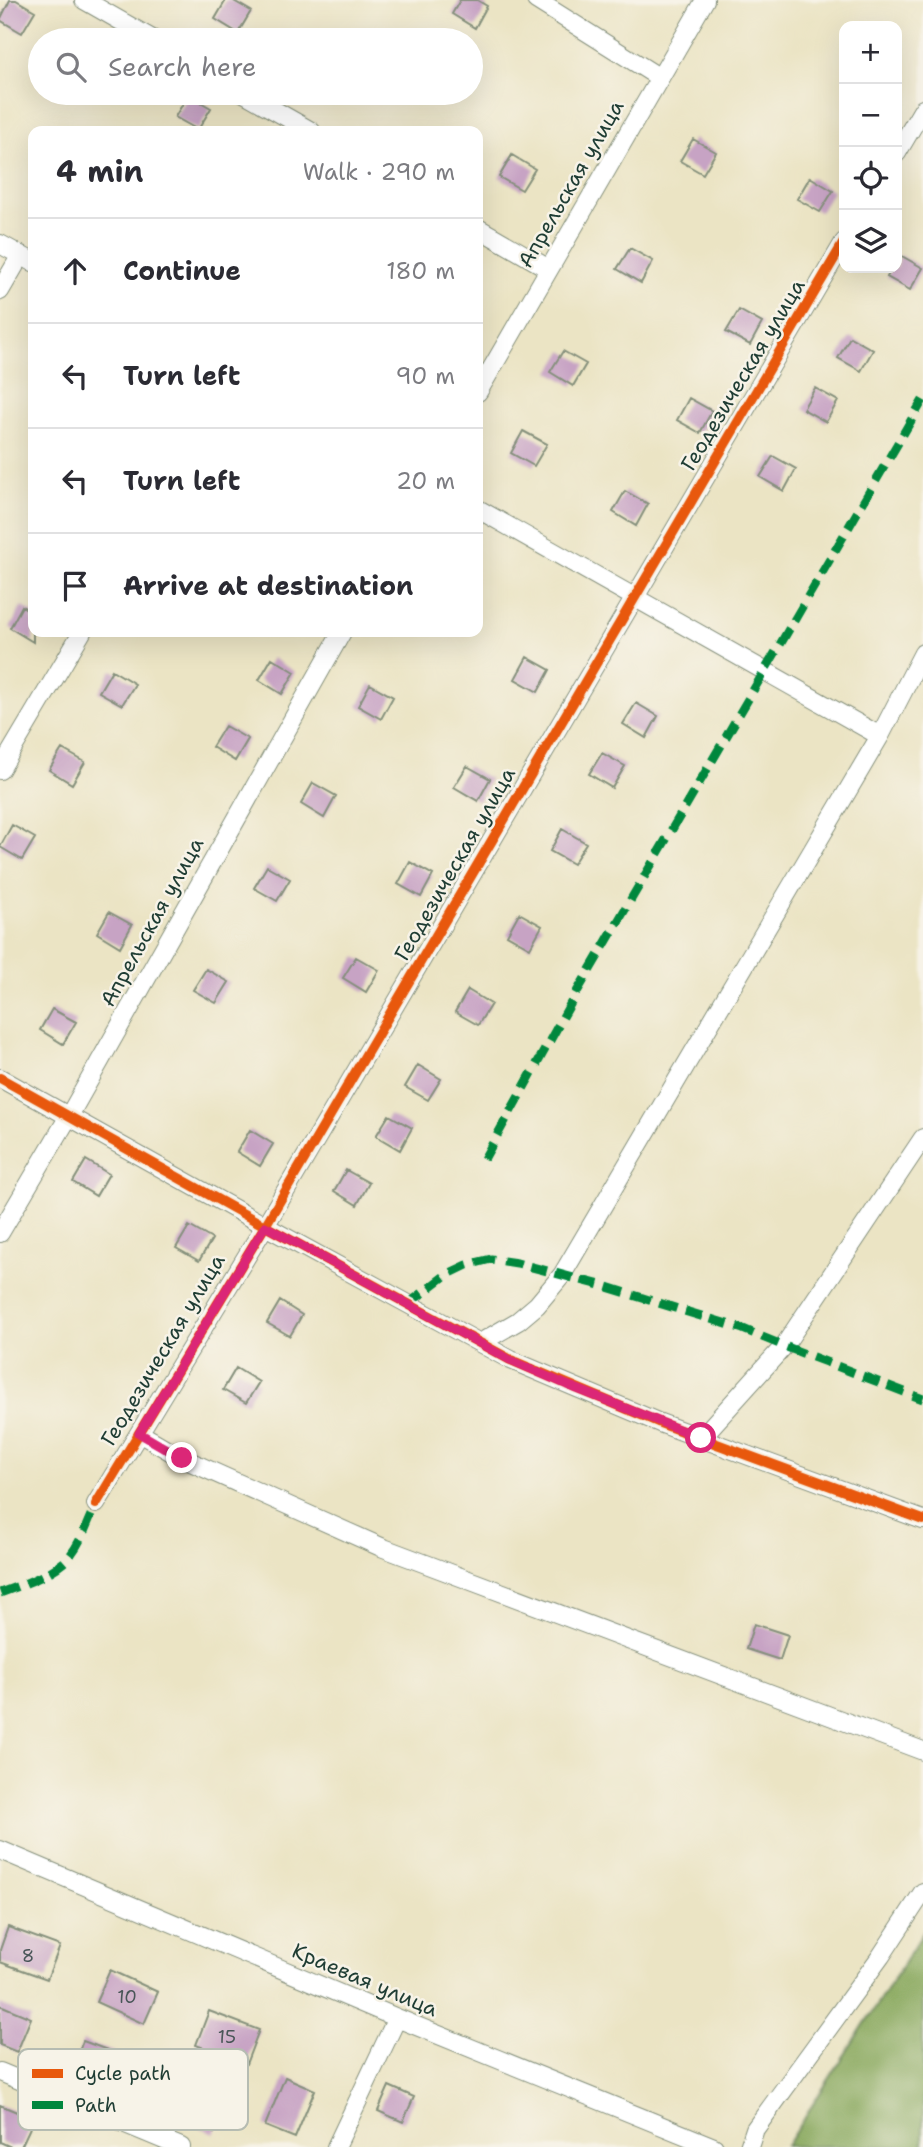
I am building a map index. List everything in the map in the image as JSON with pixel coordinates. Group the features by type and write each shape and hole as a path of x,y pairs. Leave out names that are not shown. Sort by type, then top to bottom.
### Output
{"street":[{"path":"84,0 133,28"},
{"path":"536,0 660,78"},
{"name":"Апрельская улица","path":"483,383 705,0"},
{"path":"265,105 302,126"},
{"path":"901,147 923,109"},
{"path":"483,231 549,268"},
{"path":"0,244 27,259 0,291"},
{"name":"Геодезическая улица","path":"96,1504 265,1226 839,250"},
{"path":"483,512 880,736"},
{"path":"0,770 79,637"},
{"name":"Апрельская улица","path":"0,1233 339,637"},
{"path":"481,1343 537,1306 562,1275 880,736 923,653"},
{"path":"0,1078 481,1343 567,1385 923,1520"},
{"path":"701,1438 784,1346 923,1138"},
{"path":"139,1433 182,1458 381,1547 923,1751"},
{"name":"Краевая улица","path":"0,1850 397,2018 714,2147"},
{"path":"749,2147 755,2129 873,1967 923,1892"},
{"path":"336,2147 397,2018"},
{"path":"0,2072 18,2079"},
{"path":"140,2130 181,2147"}],"green space":[{"path":"923,1933 923,2147 786,2146"}],"building":[{"path":"10,0 16,0 35,11 22,33 0,20"},
{"path":"226,0 232,0 251,11 241,28 230,28 215,19"},
{"path":"460,0 477,0 487,6 475,28 452,14"},
{"path":"182,105 206,105 211,108 200,126 191,126 175,117"},
{"path":"693,139 716,152 703,174 680,161"},
{"path":"512,155 535,169 522,190 499,177"},
{"path":"810,177 833,191 820,212 797,199"},
{"path":"630,248 653,261 641,283 617,269"},
{"path":"902,256 923,268 910,290 887,277 889,273 902,273"},
{"path":"739,310 762,323 750,345 726,332"},
{"path":"850,337 873,350 861,371 838,358"},
{"path":"563,351 586,364 573,386 550,372"},
{"path":"815,388 838,401 826,422 803,409"},
{"path":"689,398 712,411 700,433 677,420"},
{"path":"523,431 547,444 534,466 511,453"},
{"path":"773,456 796,469 784,491 760,477"},
{"path":"625,491 648,504 636,526 613,512"},
{"path":"22,606 28,610 28,637 33,637 33,642 10,628"},
{"path":"527,657 550,670 538,692 515,679"},
{"path":"272,658 295,672 282,694 259,680"},
{"path":"112,670 135,684 122,705 99,692"},
{"path":"370,684 393,697 381,719 358,706"},
{"path":"636,703 658,716 646,738 623,724"},
{"path":"225,726 248,739 235,761 212,747"},
{"path":"62,749 85,762 72,784 49,770"},
{"path":"602,753 625,766 612,788 589,774"},
{"path":"467,766 490,779 478,801 454,787"},
{"path":"313,783 336,796 324,818 301,804"},
{"path":"12,825 35,838 22,860 0,847"},
{"path":"562,829 586,843 573,864 550,851"},
{"path":"410,862 433,875 421,897 398,884"},
{"path":"267,866 290,879 277,901 254,888"},
{"path":"109,912 132,925 120,947 97,933"},
{"path":"519,913 542,926 530,948 507,935"},
{"path":"356,957 379,970 366,992 343,978"},
{"path":"206,969 229,982 216,1003 193,990"},
{"path":"468,990 491,1004 478,1025 455,1012"},
{"path":"52,1009 76,1022 63,1044 40,1030"},
{"path":"418,1065 441,1079 428,1100 405,1087"},
{"path":"389,1115 412,1128 400,1150 376,1136"},
{"path":"250,1130 273,1144 260,1166 237,1152"},
{"path":"86,1160 109,1174 96,1196 73,1182"},
{"path":"346,1170 369,1183 357,1205 334,1191"},
{"path":"189,1226 212,1239 199,1261 176,1248"},
{"path":"280,1301 302,1315 290,1336 267,1323"},
{"path":"236,1368 259,1382 246,1403 223,1390"},
{"path":"754,1624 788,1635 780,1660 746,1649"},
{"path":"8,1927 60,1946 47,1979 0,1962 0,1950"},
{"path":"110,1970 158,1992 144,2024 96,2002"},
{"path":"0,2005 31,2018 17,2052 0,2045"},
{"path":"209,2011 259,2030 248,2059 248,2049 207,2049 196,2045"},
{"path":"83,2041 105,2049 80,2049"},
{"path":"285,2077 315,2090 295,2138 265,2126"},
{"path":"389,2086 414,2097 403,2122 378,2111"},
{"path":"0,2105 18,2112 18,2130 29,2130 21,2147 11,2147 0,2142"}],"marked path":[{"path":"484,1159 578,990 923,400"},
{"path":"408,1304 446,1275 467,1265 491,1259 517,1263 604,1286 743,1329 923,1399"},
{"path":"0,1593 25,1584 64,1562 79,1542 96,1504"}],"cycle path":[{"path":"96,1504 265,1226 839,250"},
{"path":"0,1078 511,1360 660,1423 923,1520"}],"route":[{"path":"182,1458 139,1433 265,1226 510,1360 701,1438"}]}
